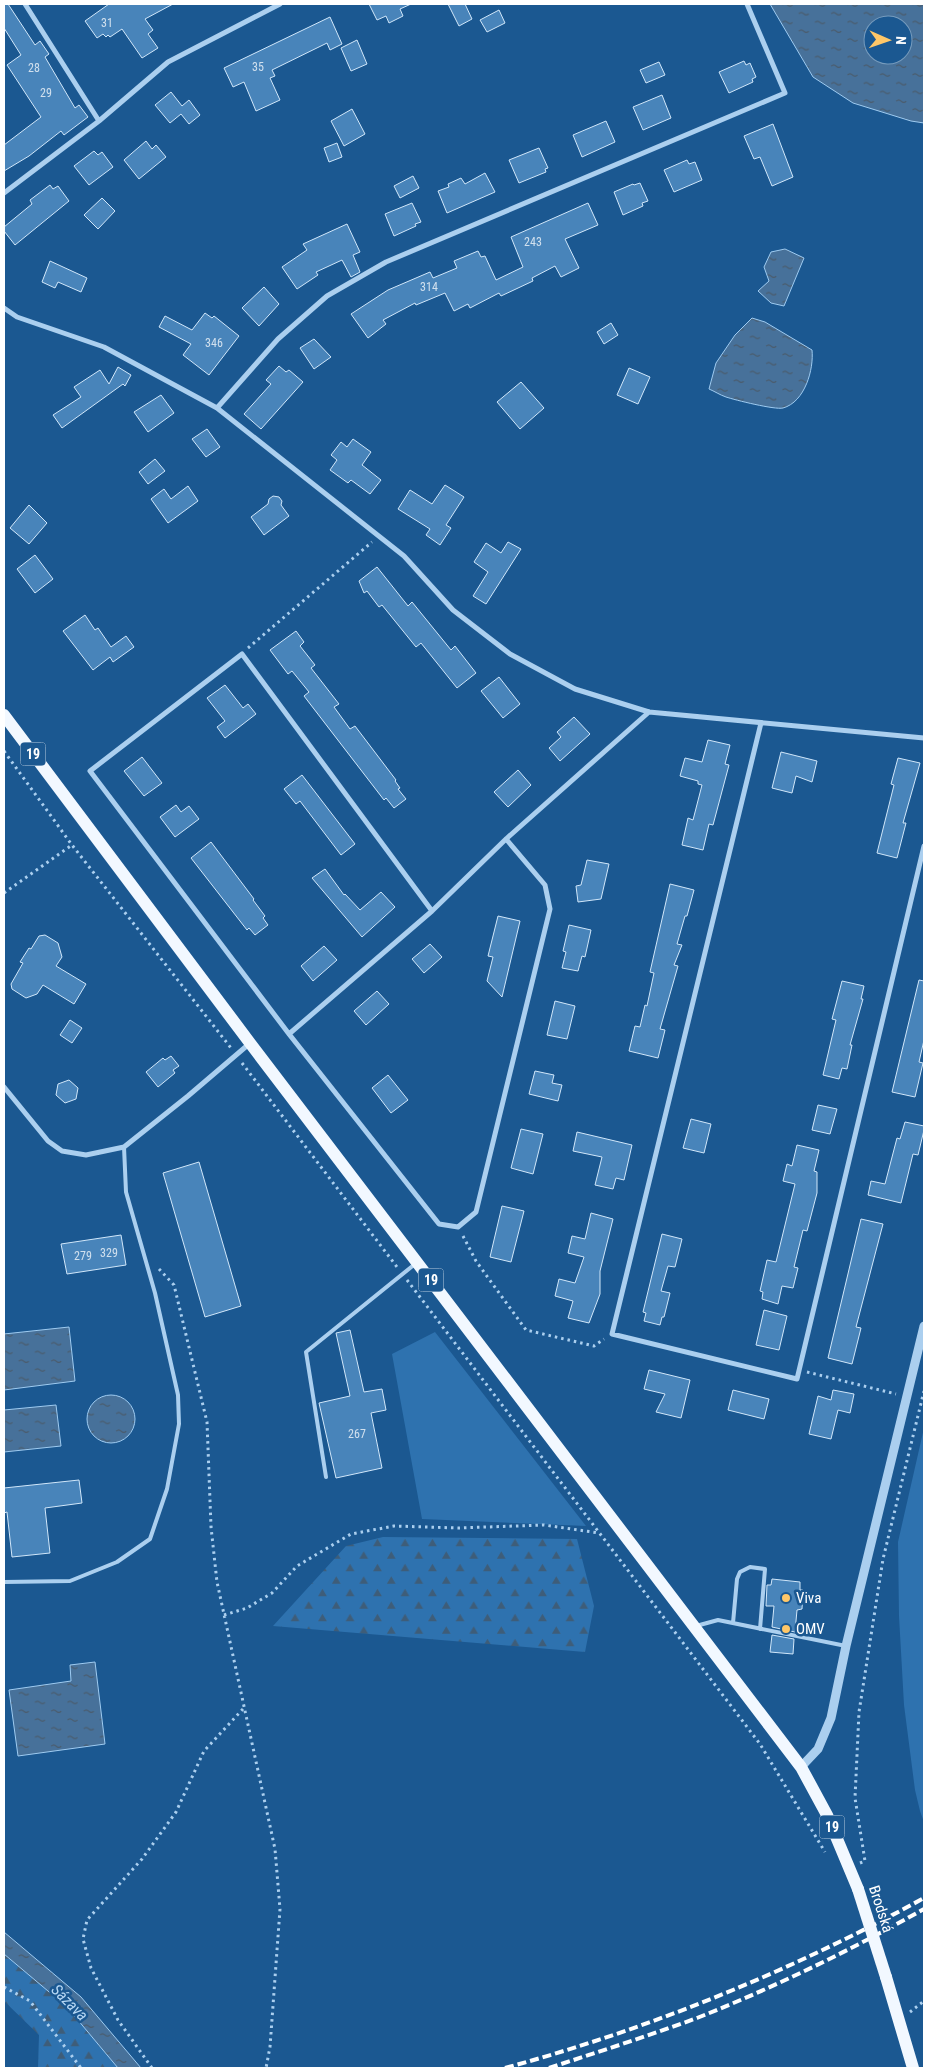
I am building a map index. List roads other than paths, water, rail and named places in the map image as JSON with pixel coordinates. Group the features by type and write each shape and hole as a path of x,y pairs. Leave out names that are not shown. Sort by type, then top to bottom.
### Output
{"main road":[{"name":"19","path":"4,715 250,1043 801,1767"},
{"name":"Brodská","path":"801,1767 827,1815 850,1866 914,2068"}],"street":[{"path":"25,4 99,121"},
{"path":"4,193 99,121 168,62 280,4"},
{"path":"217,408 278,339 327,296 386,262 785,93 748,4"},
{"path":"4,308 17,317 104,347 217,408 404,556 453,610 510,654 575,689 649,712 924,738"},
{"path":"432,911 242,654 90,771 289,1034 439,1224 458,1227 476,1212 550,909 545,884 506,839"},
{"path":"289,1034 432,911 506,839 649,712"},
{"path":"761,723 612,1334 797,1379 924,846"},
{"path":"4,1087 48,1141 62,1151 86,1155 124,1147 250,1043"},
{"path":"801,1767 818,1749 831,1718 846,1646 924,1326"}],"lane":[{"path":"4,1582 70,1581 117,1562 150,1539 167,1489 179,1424 178,1395 146,1257 126,1192 124,1147"},
{"path":"326,1477 306,1352 417,1262"},
{"path":"733,1623 737,1579 740,1572 750,1567 765,1569 760,1629"},
{"path":"695,1627 718,1620 846,1646"}],"water":[{"path":"770,4 924,4 924,123 911,121 853,103 813,77"},
{"path":"785,249 804,258 784,306 771,303 758,291 769,281 764,267 771,252"},
{"path":"752,318 765,322 812,350 810,375 802,392 791,405 783,408 764,406 724,396 709,389 716,363 735,335"},
{"path":"69,1327 75,1381 4,1390 4,1334"},
{"path":"106,1395 116,1395 125,1399 131,1405 135,1419 131,1433 125,1439 116,1443 106,1443 97,1439 91,1433 87,1424 87,1414 91,1405 97,1399"},
{"path":"56,1405 61,1446 4,1452 4,1410"},
{"path":"95,1662 105,1744 18,1756 9,1690 71,1681 70,1665"},
{"name":"Sázava","path":"4,1932 81,1997 141,2068 118,2068 67,2007 4,1954"}],"railway":[{"path":"505,2068 614,2035 720,1995 823,1950 924,1898"},
{"path":"549,2068 697,2018 755,1994 869,1939 924,1909"}],"place":[{"name":"Viva","path":"786,1598"},
{"name":"OMV","path":"786,1629"}]}
